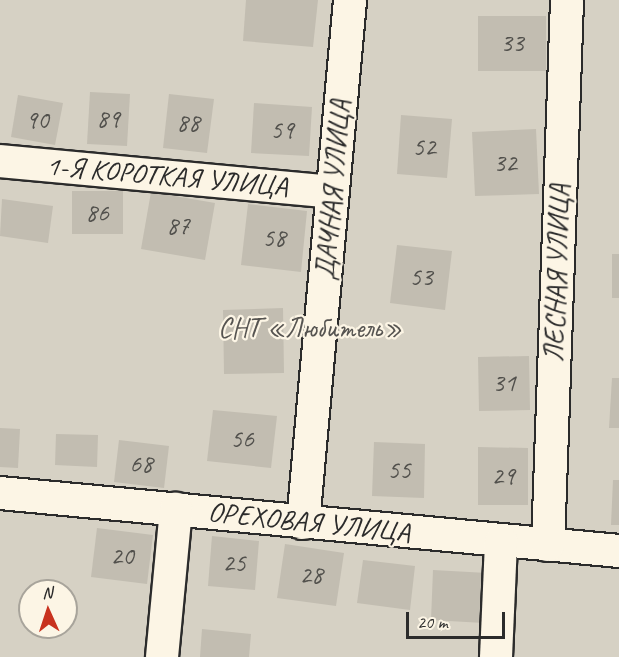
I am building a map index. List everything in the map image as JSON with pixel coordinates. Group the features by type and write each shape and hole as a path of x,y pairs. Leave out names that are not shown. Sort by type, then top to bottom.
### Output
{"street":[{"name":"ДАЧНАЯ УЛИЦА","path":"303,523 350,0"},
{"name":"ЛЕСНАЯ УЛИЦА","path":"548,545 567,0"},
{"name":"1-Я КОРОТКАЯ УЛИЦА","path":"0,161 333,192"},
{"name":"ОРЕХОВАЯ УЛИЦА","path":"0,493 303,523 619,550"},
{"path":"162,657 176,509"},
{"path":"496,657 501,541"}],"green space":[{"name":"СНТ «Любитель»","path":"0,0 619,0 619,657 0,657"}],"building":[{"path":"246,0 318,0 313,47 243,41"},
{"path":"478,16 546,16 546,71 478,71"},
{"path":"90,92 130,94 127,146 87,144"},
{"path":"169,94 214,99 207,153 163,148"},
{"path":"18,95 63,103 55,145 11,137"},
{"path":"254,103 312,107 309,156 251,153"},
{"path":"401,115 452,119 447,178 397,174"},
{"path":"536,129 539,194 475,196 472,132"},
{"path":"72,191 123,191 123,234 72,234"},
{"path":"151,192 215,203 205,260 141,249"},
{"path":"2,199 53,206 48,243 0,236"},
{"path":"248,204 307,211 301,272 241,265"},
{"path":"397,245 452,251 445,310 390,303"},
{"path":"612,254 619,254 619,298 612,298"},
{"path":"283,308 284,373 224,374 223,310"},
{"path":"529,356 530,410 479,411 478,357"},
{"path":"612,378 619,378 619,428 609,428"},
{"path":"213,410 277,416 271,468 207,461"},
{"path":"0,428 20,429 18,468 0,467"},
{"path":"56,434 98,435 97,467 55,465"},
{"path":"119,440 169,446 164,488 114,482"},
{"path":"374,442 425,444 424,498 372,496"},
{"path":"478,447 528,448 528,505 478,505"},
{"path":"613,480 619,480 619,525 611,525"},
{"path":"97,528 153,535 147,584 91,577"},
{"path":"212,536 259,541 255,590 208,586"},
{"path":"285,544 344,553 336,606 277,598"},
{"path":"363,560 415,566 410,610 357,603"},
{"path":"433,570 487,573 484,623 431,620"},
{"path":"202,629 251,634 249,657 200,657"}]}
